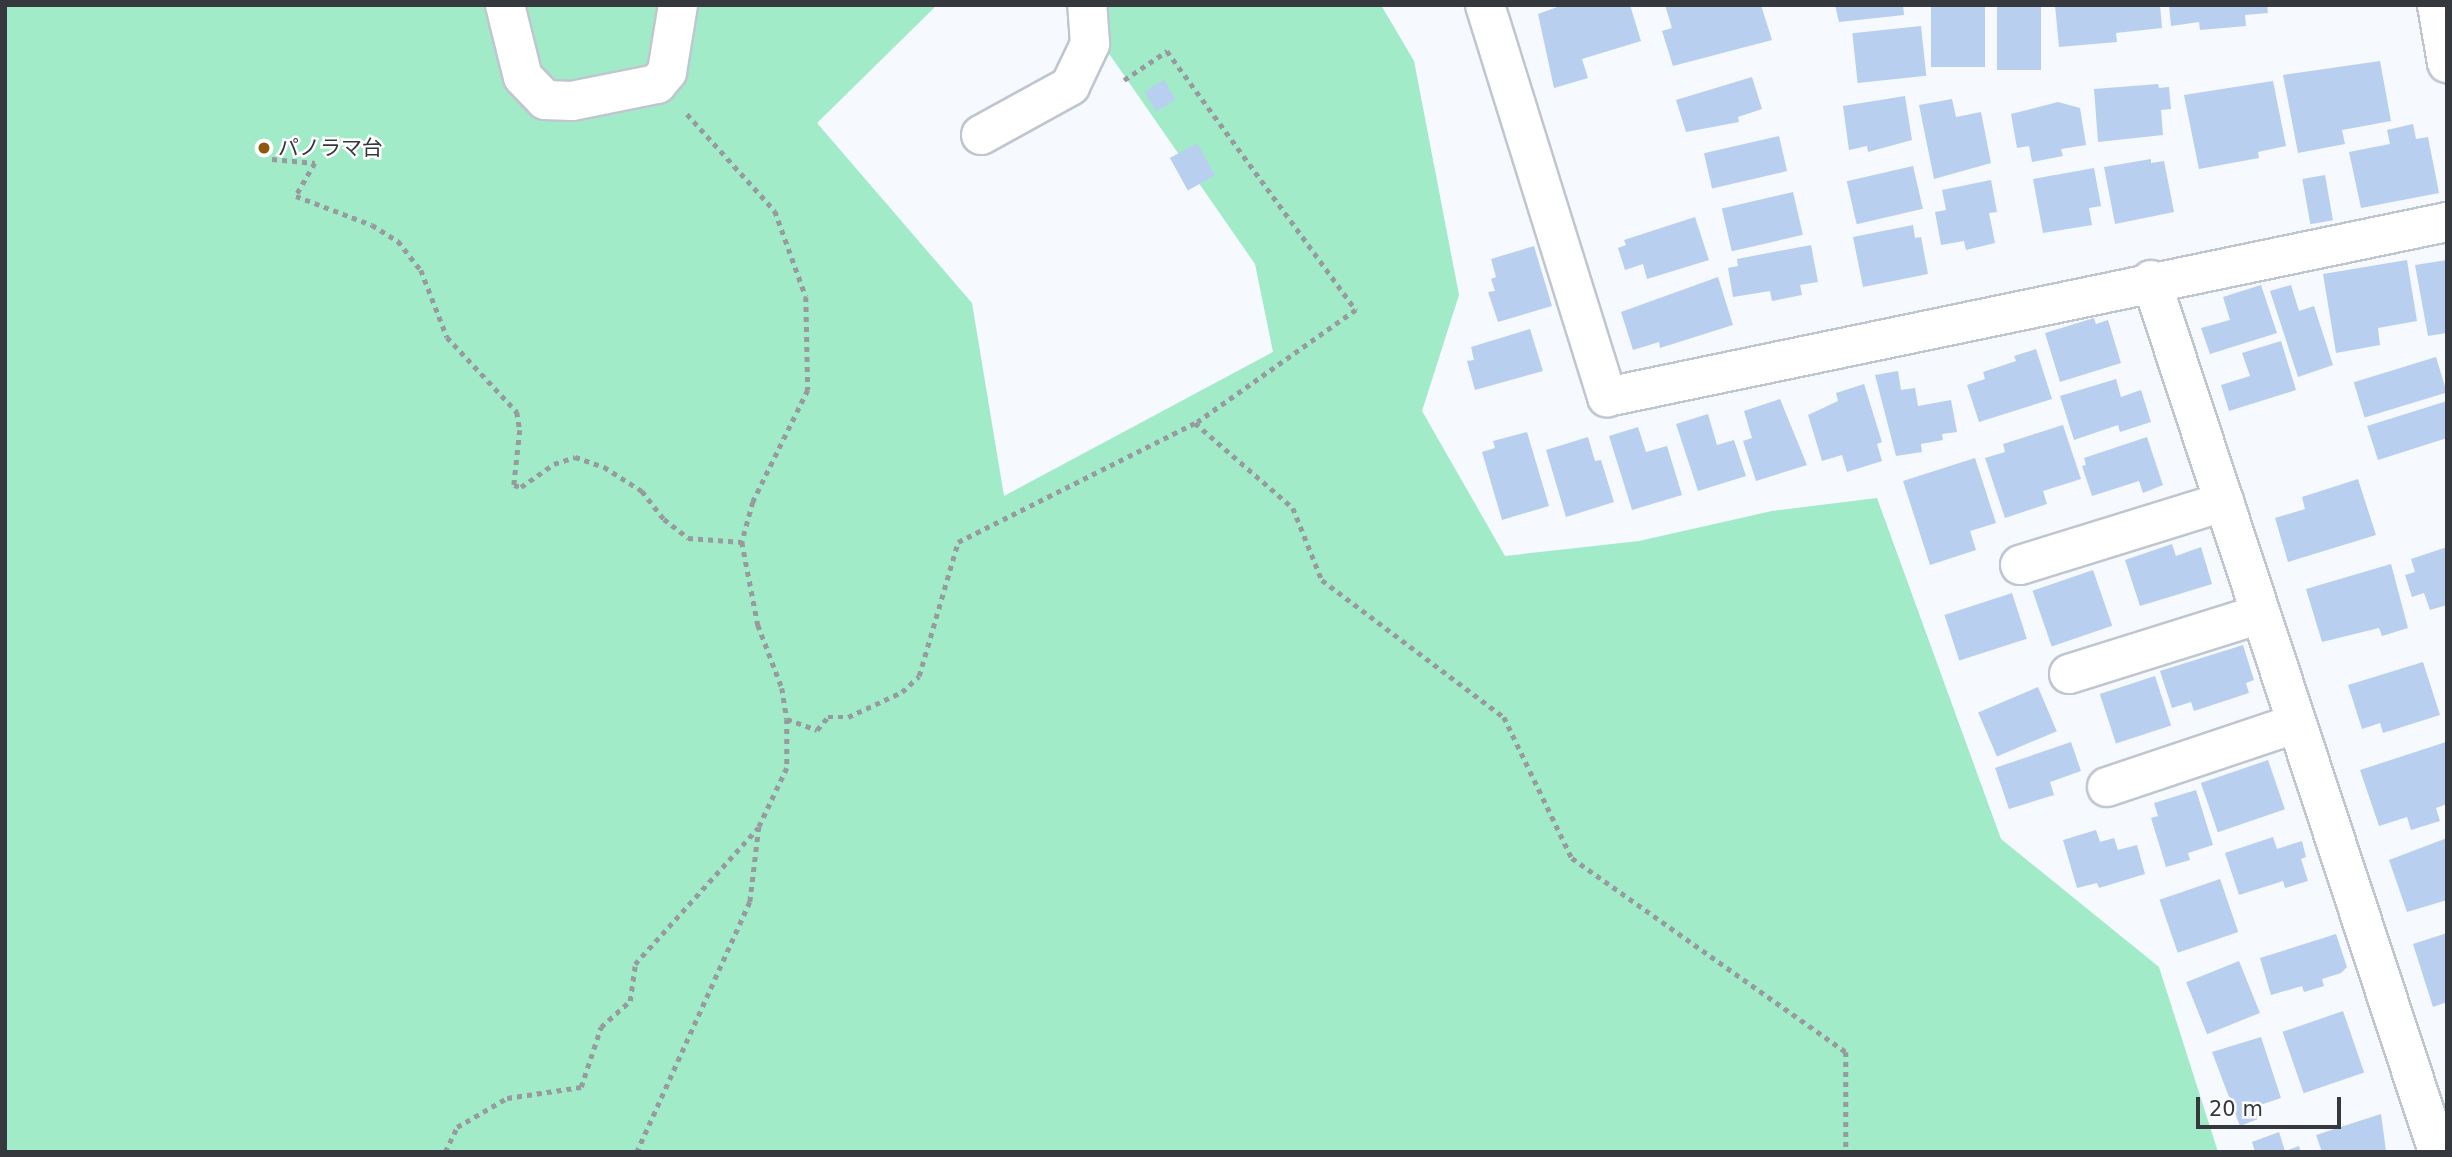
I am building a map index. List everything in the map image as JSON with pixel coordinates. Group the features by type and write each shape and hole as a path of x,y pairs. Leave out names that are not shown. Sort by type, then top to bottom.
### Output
{"street":[{"path":"505,5 523,77 545,100 572,100 657,84 667,72 678,5"},
{"path":"981,135 1070,86 1090,44 1087,5"},
{"path":"1485,5 1606,397 2151,280 2447,222"},
{"path":"2437,5 2447,63"},
{"path":"2151,280 2438,1152"},
{"path":"2020,565 2224,502"},
{"path":"2069,674 2261,614"},
{"path":"2107,788 2297,723"}],"path":[{"path":"1070,86 1112,88 1167,51 1356,310 1198,422"},
{"path":"445,1152 457,1126 507,1098 581,1087 601,1027 630,1001 635,964 759,827 787,768 787,719 782,688 758,625 742,542 753,502 808,390 806,297 775,211 727,154 657,84"},
{"path":"272,159 315,163 296,195 398,241 421,270 447,337 517,412 520,430 514,485 521,487 554,464 575,457 604,467 642,491 664,519 688,538 742,542"},
{"path":"787,719 817,730 828,718 848,717 902,692 919,676 958,542 1195,424 1293,508 1322,580 1504,718 1572,858 1846,1052 1846,1152"},
{"path":"637,1152 750,902 759,827"}],"green space":[{"path":"5,5 937,5 817,123 972,303 1004,496 1273,352 1255,264 1103,45 1085,5 1381,5 1414,61 1459,295 1422,411 1505,556 1639,541 1772,511 1877,498 2001,839 2159,967 2218,1152 5,1152"}],"building":[{"path":"1563,5 1630,5 1641,41 1582,59 1588,78 1554,88 1538,14"},
{"path":"1665,5 1761,5 1772,40 1673,66 1662,31 1672,28"},
{"path":"1835,5 1903,5 1904,15 1839,22"},
{"path":"1931,5 1985,5 1985,67 1931,67"},
{"path":"1997,5 2041,5 2041,70 1997,70"},
{"path":"2055,5 2160,5 2162,28 2116,33 2117,42 2059,47"},
{"path":"2169,5 2267,5 2268,13 2245,15 2246,26 2200,30 2199,22 2171,26"},
{"path":"1921,26 1926,76 1858,83 1852,33"},
{"path":"2380,61 2391,121 2342,130 2345,144 2298,153 2283,75"},
{"path":"1752,77 1762,109 1738,117 1739,122 1686,132 1676,100"},
{"path":"1164,80 1176,100 1156,112 1144,92"},
{"path":"2273,81 2286,146 2258,152 2259,158 2199,169 2184,95"},
{"path":"2158,84 2159,88 2169,87 2171,109 2161,110 2163,135 2098,142 2094,89"},
{"path":"1905,96 1912,140 1868,152 1867,146 1849,150 1843,106"},
{"path":"1952,99 1956,117 1981,112 1991,163 1934,179 1919,105"},
{"path":"2058,102 2080,108 2086,145 2061,149 2063,156 2032,162 2029,146 2017,148 2011,114"},
{"path":"2413,124 2416,139 2428,137 2439,193 2361,208 2349,152 2390,144 2387,130"},
{"path":"1779,136 1787,171 1712,188 1704,153"},
{"path":"1197,143 1215,175 1188,190 1170,158"},
{"path":"2151,159 2151,163 2164,161 2174,212 2115,224 2104,167"},
{"path":"1913,166 1923,209 1857,224 1847,181"},
{"path":"2094,168 2101,206 2089,208 2092,225 2043,233 2033,179"},
{"path":"2325,175 2333,220 2310,224 2302,179"},
{"path":"1991,180 1997,212 1989,213 1995,243 1966,250 1964,241 1941,245 1935,212 1946,210 1942,190"},
{"path":"1793,192 1803,235 1732,251 1722,208"},
{"path":"1695,217 1709,260 1647,279 1643,264 1625,270 1618,248 1626,245 1624,240"},
{"path":"1913,225 1915,238 1921,237 1928,274 1863,287 1853,237"},
{"path":"1811,245 1818,282 1800,285 1802,295 1772,301 1770,291 1733,297 1728,268 1738,266 1737,259"},
{"path":"1534,246 1552,306 1498,322 1488,292 1495,291 1491,279 1496,277 1491,259"},
{"path":"2407,260 2417,321 2378,328 2380,345 2336,353 2323,274"},
{"path":"2447,260 2447,333 2428,336 2415,265"},
{"path":"1718,277 1733,325 1660,348 1659,342 1633,350 1621,312"},
{"path":"2261,285 2277,333 2210,354 2201,328 2230,320 2223,297"},
{"path":"2291,285 2299,311 2314,306 2333,365 2298,377 2270,291"},
{"path":"2094,318 2096,324 2108,320 2121,363 2060,382 2045,333"},
{"path":"1530,329 1543,371 1475,390 1467,361 1474,360 1471,347"},
{"path":"2281,341 2296,390 2229,411 2221,385 2250,376 2242,353"},
{"path":"2036,349 2052,399 1979,422 1967,385 1985,379 1983,372 2016,361 2014,356"},
{"path":"2436,357 2447,392 2365,418 2354,382"},
{"path":"1898,371 1901,390 1915,388 1918,406 1951,400 1957,432 1942,434 1943,440 1921,444 1922,452 1896,456 1875,375"},
{"path":"2116,379 2121,397 2141,390 2151,422 2120,432 2118,425 2074,440 2060,396"},
{"path":"1864,384 1882,442 1877,444 1882,461 1847,472 1842,455 1822,461 1808,415 1838,401 1836,393"},
{"path":"1780,399 1807,465 1756,481 1743,441 1752,438 1744,411"},
{"path":"2447,401 2447,438 2378,460 2367,426"},
{"path":"1708,414 1717,445 1734,440 1746,476 1698,491 1676,424"},
{"path":"2063,425 2081,479 2043,491 2047,504 2005,518 1985,458 2005,452 2003,444"},
{"path":"1638,427 1646,452 1667,446 1682,495 1632,510 1609,436"},
{"path":"1527,432 1549,506 1502,520 1482,452 1495,448 1493,441"},
{"path":"1588,437 1595,461 1601,460 1614,502 1566,517 1546,450"},
{"path":"2147,437 2163,485 2143,493 2139,481 2092,496 2082,466 2086,465 2084,458"},
{"path":"1975,458 1996,523 1970,531 1976,550 1930,565 1903,481"},
{"path":"2358,479 2376,535 2288,562 2275,518 2305,509 2302,497"},
{"path":"2172,544 2176,556 2201,547 2212,584 2140,606 2125,560"},
{"path":"2447,547 2447,605 2430,610 2424,593 2412,597 2405,575 2415,572 2411,559"},
{"path":"2391,564 2408,628 2382,636 2379,628 2322,642 2306,589"},
{"path":"2093,570 2112,626 2052,647 2032,591"},
{"path":"2012,593 2027,639 1959,661 1944,615"},
{"path":"2243,645 2254,680 2246,683 2249,693 2194,711 2191,702 2172,708 2160,671"},
{"path":"2423,662 2440,715 2383,733 2380,723 2362,729 2348,685"},
{"path":"2155,676 2171,725 2116,743 2100,694"},
{"path":"2038,687 2057,731 1997,757 1978,712"},
{"path":"2071,742 2081,771 2050,782 2054,795 2009,809 1995,768"},
{"path":"2446,742 2447,804 2436,808 2440,821 2411,830 2407,817 2379,826 2360,770"},
{"path":"2268,760 2285,809 2218,832 2201,783"},
{"path":"2196,790 2213,845 2188,853 2190,860 2166,867 2151,818 2158,816 2154,803"},
{"path":"2096,830 2100,842 2114,838 2118,850 2137,845 2145,874 2099,888 2097,883 2077,888 2063,840"},
{"path":"2273,837 2277,849 2302,841 2306,857 2301,859 2308,881 2285,888 2283,881 2239,895 2225,853"},
{"path":"2447,838 2447,900 2407,912 2389,860"},
{"path":"2220,879 2238,932 2178,953 2159,900"},
{"path":"2447,933 2447,1002 2433,1007 2413,944"},
{"path":"2336,934 2347,967 2341,973 2322,979 2324,986 2304,992 2302,986 2271,995 2260,958"},
{"path":"2239,961 2260,1013 2207,1034 2186,982"},
{"path":"2343,1011 2364,1072 2304,1093 2282,1032"},
{"path":"2261,1037 2281,1098 2254,1107 2258,1119 2240,1126 2212,1052"},
{"path":"2381,1114 2386,1151 2322,1152 2316,1135"},
{"path":"2279,1132 2285,1151 2299,1146 2301,1152 2255,1152 2252,1142"}],"place":[{"name":"パノラマ台","path":"264,148"}]}
